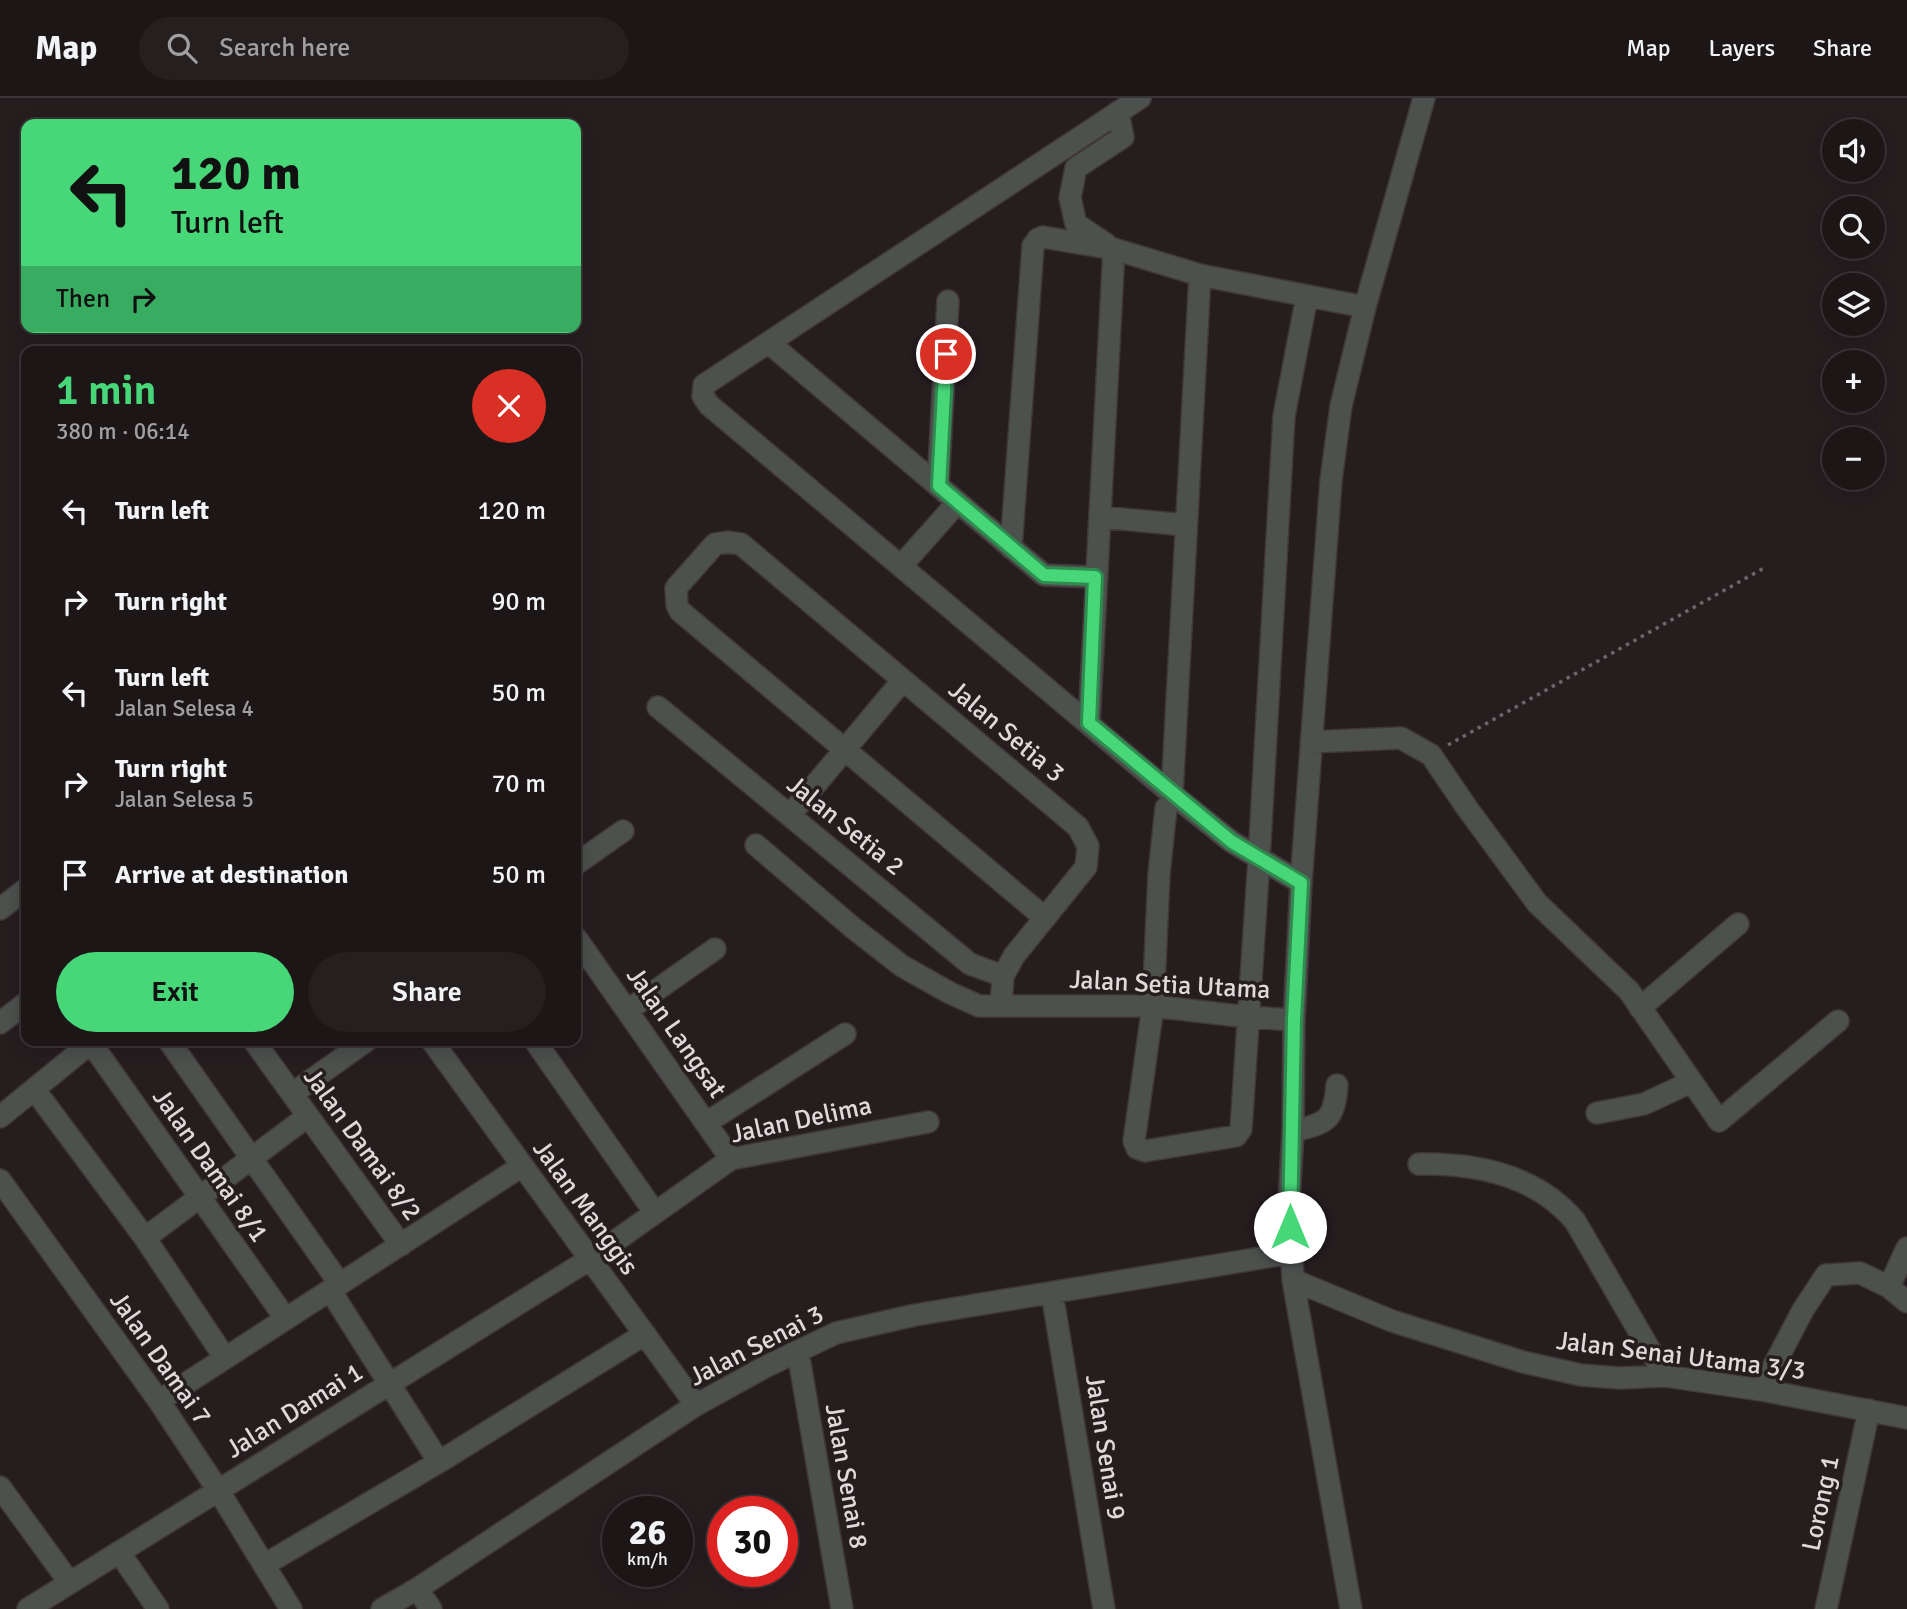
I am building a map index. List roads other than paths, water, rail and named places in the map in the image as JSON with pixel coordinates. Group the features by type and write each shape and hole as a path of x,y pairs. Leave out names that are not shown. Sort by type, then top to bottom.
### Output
{"street":[{"path":"1140,98 704,385 703,396 709,405 1089,723 1169,801 1301,883"},
{"path":"1351,1609 1293,1280 1289,1202 1294,1020 1301,883 1331,480 1341,406 1365,307 1424,98"},
{"path":"1114,249 1076,224 1070,198 1076,168 1123,137 1118,112"},
{"path":"1011,548 1032,246 1038,239 1044,237 1114,249 1200,275 1365,307"},
{"path":"1089,723 1114,249"},
{"path":"1200,275 1169,801 1158,886 1153,1006 1134,1141 1138,1148 1145,1151 1236,1136 1241,1129 1284,416 1307,296"},
{"path":"939,486 948,300"},
{"path":"769,343 1044,575 1095,577"},
{"path":"902,565 957,503"},
{"path":"1100,517 1186,525"},
{"name":"Jalan Setia 3","path":"844,749 686,616 677,605 676,588 715,544 741,544 1079,827 1087,846 1086,867 1014,956 1003,976 1001,1005"},
{"path":"790,815 903,680"},
{"name":"Jalan Setia 2","path":"658,707 970,964 1003,976"},
{"path":"1311,742 1401,738 1431,755 1537,903 1629,991 1719,1121 1838,1021"},
{"path":"844,749 1045,918"},
{"path":"581,860 623,831"},
{"name":"Jalan Setia Utama","path":"756,845 902,966 979,1006 1153,1006 1294,1020"},
{"path":"0,909 21,894"},
{"path":"1640,1008 1738,924"},
{"name":"Jalan Langsat","path":"581,945 731,1159"},
{"path":"628,1010 715,949"},
{"path":"0,1023 21,1007"},
{"path":"705,1123 845,1034"},
{"path":"0,1117 87,1046"},
{"name":"Jalan Damai 8/1","path":"95,1046 286,1319"},
{"path":"173,1046 251,1158 335,1287 439,1462"},
{"name":"Jalan Damai 8/2","path":"258,1046 401,1245"},
{"path":"292,1094 359,1046"},
{"name":"Jalan Manggis","path":"436,1046 696,1405"},
{"path":"538,1046 655,1213"},
{"path":"1597,1113 1644,1104 1691,1082"},
{"path":"1293,1131 1322,1124 1327,1119 1335,1106 1336,1085"},
{"path":"34,1089 145,1238 225,1359"},
{"path":"145,1238 308,1116"},
{"name":"Jalan Delima","path":"590,1259 731,1159 928,1122"},
{"path":"1419,1164 1453,1164 1493,1171 1527,1183 1562,1205 1575,1221 1665,1376"},
{"path":"159,1401 522,1166"},
{"name":"Jalan Damai 7","path":"0,1180 159,1401 218,1490 291,1609"},
{"path":"1889,1287 1907,1248"},
{"name":"Jalan Senai 3","path":"382,1609 417,1589 696,1405 765,1367 836,1333 915,1315 1291,1253"},
{"name":"Jalan Damai 1","path":"28,1609 590,1259"},
{"path":"1761,1390 1803,1310 1826,1275 1860,1273 1889,1287 1907,1302"},
{"name":"Jalan Senai Utama 3/3","path":"1293,1280 1392,1321 1523,1362 1581,1375 1619,1378 1665,1376 1869,1410 1905,1410"},
{"name":"Jalan Senai 9","path":"1052,1293 1104,1609"},
{"path":"264,1565 439,1462 645,1334"},
{"name":"Jalan Senai 8","path":"798,1352 842,1609"},
{"name":"Lorong 1","path":"1826,1609 1869,1410"},
{"path":"0,1487 70,1583"},
{"path":"119,1552 158,1609"},
{"path":"417,1589 431,1609"}]}
